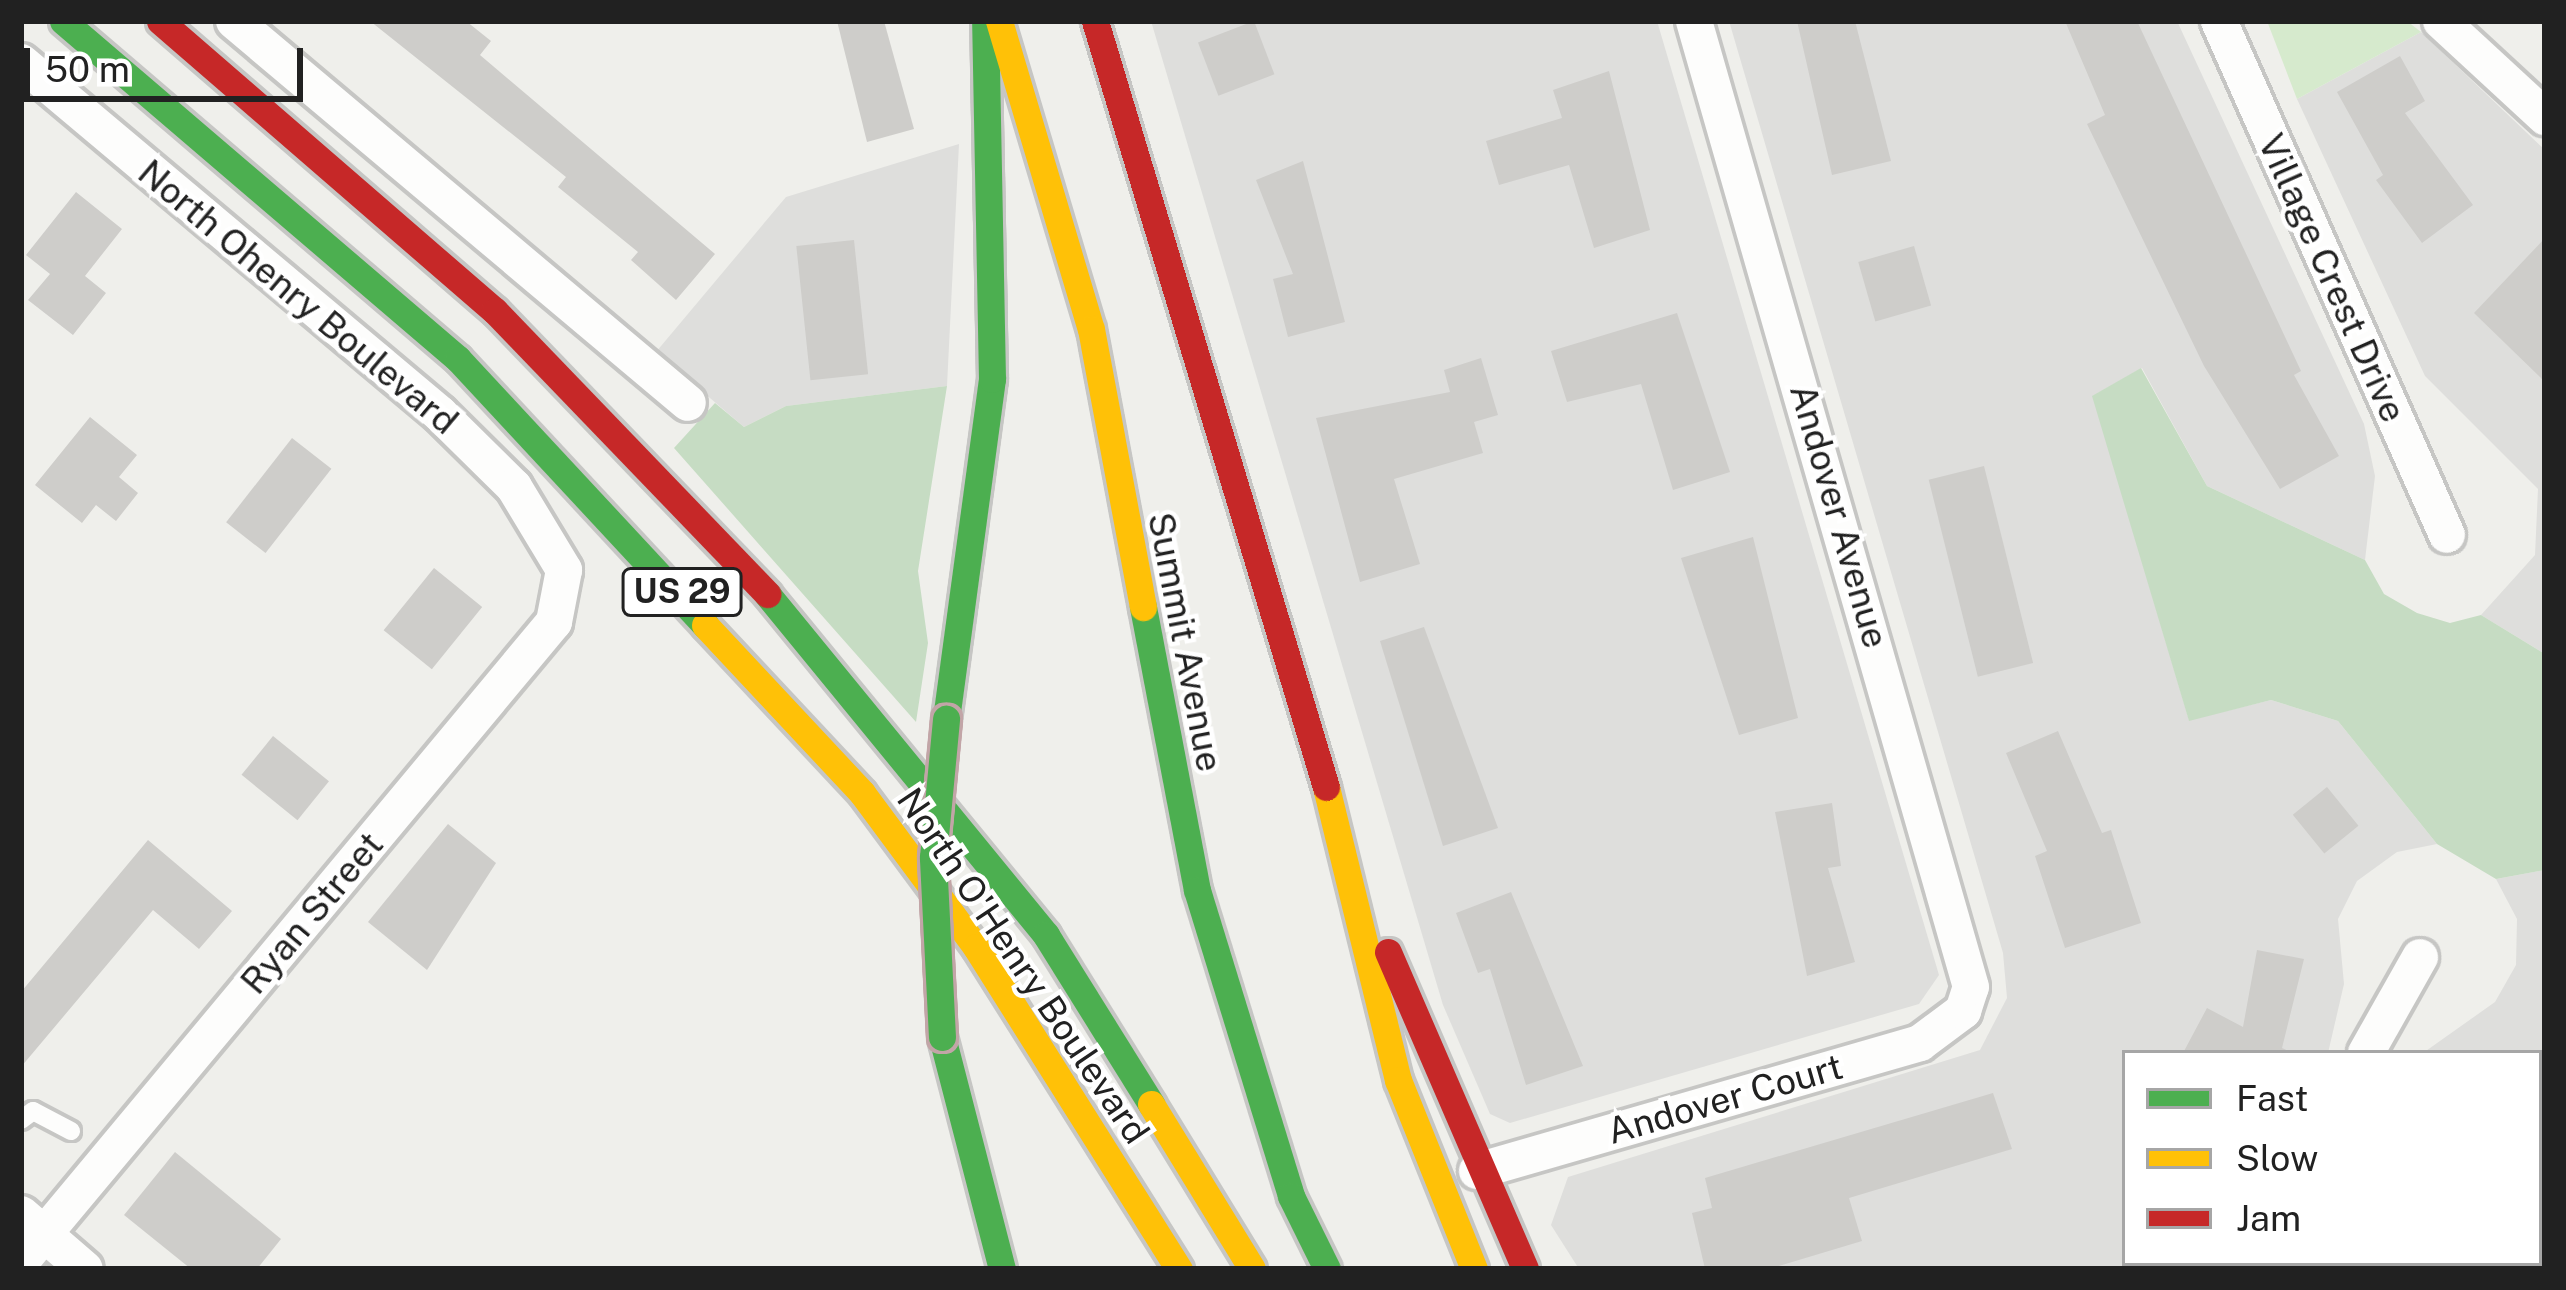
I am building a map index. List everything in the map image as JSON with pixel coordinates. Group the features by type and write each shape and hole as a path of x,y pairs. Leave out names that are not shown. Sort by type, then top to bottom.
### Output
{"main road":[{"name":"North O'Henry Boulevard","path":"63,21 458,358 782,704 976,947 1179,1269"},
{"name":"North O'Henry Boulevard","path":"160,21 495,311 705,518 1046,935 1252,1269"},
{"path":"985,21 992,379 946,719 933,857 942,1037 1000,1265"},
{"name":"Summit Avenue","path":"999,21 1090,329 1197,890 1292,1196 1327,1269"},
{"path":"1095,21 1332,807 1398,1080 1474,1269"},
{"path":"1332,807 1477,1171 1525,1269"}],"street":[{"path":"234,21 688,403"},
{"name":"Andover Avenue","path":"1694,21 1970,962 1963,1011"},
{"name":"Village Crest Drive","path":"2219,21 2447,535"},
{"path":"2441,21 2545,117"},
{"name":"North Ohenry Boulevard","path":"21,62 440,414 558,549"},
{"name":"Ryan Street","path":"21,1262 33,1224 554,622 558,549"},
{"path":"2368,1050 2420,957"},
{"name":"Andover Court","path":"1477,1171 1920,1043 1963,1011"},
{"path":"33,1224 85,1269"}],"lane":[{"path":"21,1120 33,1111 71,1131"}],"shaded area":[{"path":"1151,21 1657,21 1939,975 1919,1004 1510,1123 1490,1114 1443,1005"},
{"path":"1729,21 2177,21 2364,424 2375,476 2365,560 2207,486 2142,368 2093,396 2189,720 2271,700 2338,721 2437,844 2397,852 2357,881 2338,919 2344,984 2329,1050 2122,1050 2122,1266 2225,1269 1579,1269 1551,1225 1568,1177 1980,1050 2007,998 2003,953"},
{"path":"2421,32 2545,150 2545,654 2481,615 2535,555 2538,489 2425,376 2297,99"},
{"path":"959,144 947,386 786,406 744,427 656,352 786,197"},
{"path":"2545,870 2545,1269 2301,1269 2542,1266 2542,1050 2427,1050 2495,1002 2516,965 2517,919 2496,879"}],"green space":[{"path":"2267,21 2407,21 2421,32 2297,99"},
{"path":"2141,368 2207,486 2365,560 2384,594 2417,613 2450,623 2481,615 2545,654 2545,870 2496,879 2437,844 2338,721 2271,700 2189,721 2092,396"},
{"path":"947,386 918,571 928,643 916,722 674,448 715,403 744,427 786,406"}],"building":[{"path":"370,21 466,21 491,41 480,55 715,254 676,300 631,260 638,252 558,187 566,177"},
{"path":"837,21 884,21 914,129 867,142"},
{"path":"1254,21 1274,74 1218,96 1198,43"},
{"path":"1797,21 1855,21 1891,161 1832,175"},
{"path":"2065,21 2137,21 2301,371 2294,375 2339,456 2280,489 2204,366 2087,124 2105,115"},
{"path":"2400,56 2425,101 2405,113 2473,205 2422,243 2376,180 2383,175 2337,92"},
{"path":"1609,71 1650,230 1594,248 1569,165 1499,185 1486,141 1562,118 1553,90"},
{"path":"1303,161 1345,322 1288,337 1273,279 1293,274 1256,180"},
{"path":"76,192 122,229 85,276 106,293 73,335 28,300 50,274 26,255"},
{"path":"2545,238 2545,382 2474,313"},
{"path":"854,240 868,374 810,380 796,246"},
{"path":"1914,246 1931,306 1875,322 1858,262"},
{"path":"1677,313 1730,472 1673,490 1641,384 1567,402 1551,351"},
{"path":"1481,358 1498,415 1474,422 1483,453 1394,479 1420,564 1360,582 1316,418 1450,392 1444,370"},
{"path":"90,417 137,455 119,477 138,493 116,521 96,505 82,523 35,485"},
{"path":"292,438 331,469 266,553 226,522"},
{"path":"1984,466 2033,663 1978,677 1929,480"},
{"path":"1753,537 1798,718 1739,735 1681,558"},
{"path":"434,568 482,607 432,669 384,630"},
{"path":"1424,627 1498,828 1443,846 1380,641"},
{"path":"2058,731 2102,833 2111,830 2141,923 2065,948 2035,856 2047,851 2006,753"},
{"path":"273,736 329,781 297,820 242,775"},
{"path":"2327,787 2358,826 2324,854 2293,815"},
{"path":"1832,803 1841,866 1828,868 1855,962 1807,976 1775,812"},
{"path":"448,824 496,863 427,970 368,922"},
{"path":"148,840 232,911 199,949 153,910 21,1067 21,992"},
{"path":"1511,892 1583,1066 1526,1085 1490,969 1478,973 1456,913"},
{"path":"2257,950 2304,959 2282,1048 2286,1050 2185,1050 2207,1008 2243,1027"},
{"path":"1993,1093 2012,1149 1849,1198 1862,1241 1769,1269 1705,1269 1692,1213 1712,1208 1705,1178"},
{"path":"175,1152 281,1239 257,1269 191,1269 124,1215"}],"traffic: fast":[{"path":"63,21 458,359 705,625"},
{"path":"946,719 992,379 985,21"},
{"path":"767,594 1046,935 1151,1104"},
{"path":"1143,607 1197,890 1291,1196 1327,1269"},
{"path":"942,1037 933,857 946,719"},
{"path":"942,1037 1002,1269"}],"traffic: slow":[{"path":"999,21 1091,329 1143,607"},
{"path":"705,625 862,793 976,947 1179,1269"},
{"path":"1326,787 1398,1080 1474,1269"},
{"path":"1151,1104 1252,1269"}],"traffic: jam":[{"path":"160,21 495,311 767,594"},
{"path":"1095,21 1326,787"},
{"path":"1388,952 1525,1269"}]}
